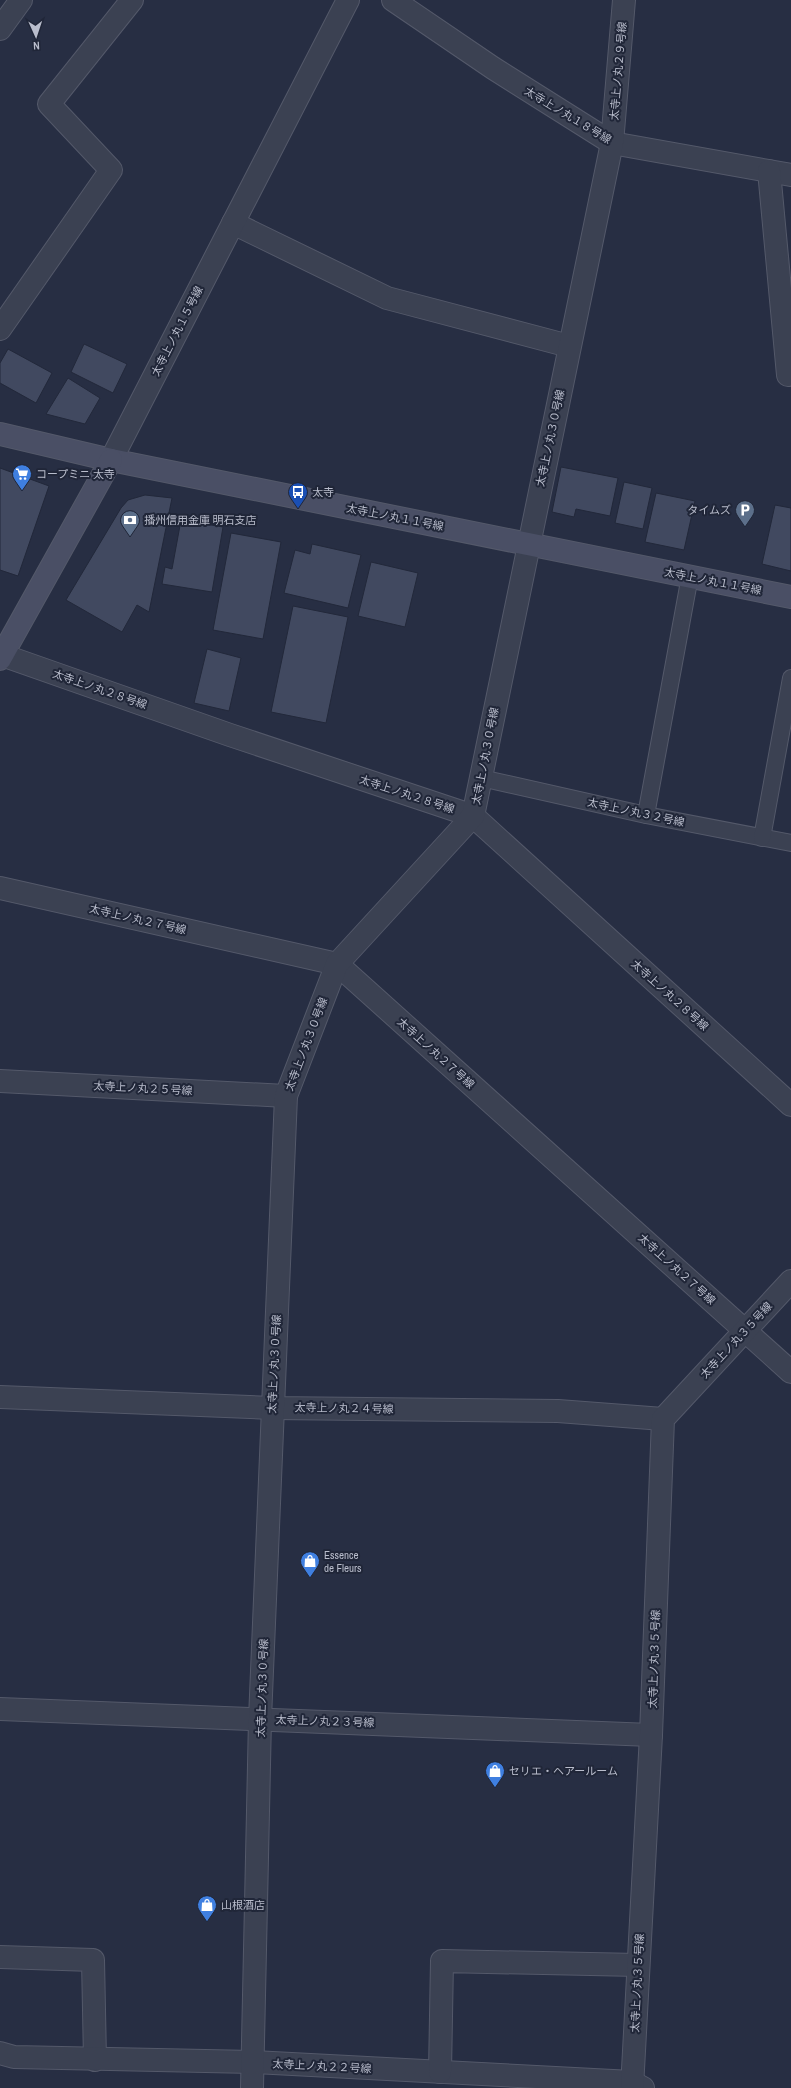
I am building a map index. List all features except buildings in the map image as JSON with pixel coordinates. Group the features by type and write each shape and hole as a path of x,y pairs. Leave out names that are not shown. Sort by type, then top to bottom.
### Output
{"street":[{"path":"0,29 21,0"},
{"path":"0,329 111,170 49,104 132,0"},
{"name":"太寺上ノ丸１５号線","path":"1,657 111,460 348,0"},
{"name":"太寺上ノ丸１８号線","path":"393,0 493,68 612,143 791,175"},
{"name":"太寺上ノ丸２９号線","path":"612,143 624,0"},
{"name":"太寺上ノ丸３０号線","path":"252,2088 260,1719 286,1096 337,964 473,816 612,143"},
{"path":"769,171 788,375"},
{"path":"233,223 387,298 569,346"},
{"name":"太寺上ノ丸１１号線","path":"0,434 111,460 791,597"},
{"name":"太寺上ノ丸２８号線","path":"1,657 473,816 791,1105"},
{"name":"太寺上ノ丸２７号線","path":"0,888 337,964 791,1372"},
{"name":"太寺上ノ丸２５号線","path":"0,1081 286,1096"},
{"name":"太寺上ノ丸３５号線","path":"635,2086 638,1965 650,1735 663,1418 746,1331 791,1281"},
{"name":"太寺上ノ丸２４号線","path":"0,1397 272,1408 558,1411 663,1418"},
{"name":"太寺上ノ丸２３号線","path":"0,1709 650,1735"},
{"path":"0,1957 93,1960 95,2060"},
{"path":"440,2072 442,1961 638,1965"},
{"name":"太寺上ノ丸２２号線","path":"0,2053 14,2058 253,2062 440,2072 635,2086"}],"lane":[{"path":"646,815 690,576"},
{"path":"762,838 791,678"},
{"name":"太寺上ノ丸３２号線","path":"481,778 646,815 791,844"}],"place":[{"name":"コープミニ 太寺","path":"22,491"},
{"name":"太寺","path":"298,509"},
{"name":"タイムズ","path":"745,527"},
{"name":"播州信用金庫 明石支店","path":"130,537"},
{"name":"Essence de Fleurs","path":"310,1578"},
{"name":"セリエ・ヘアールーム","path":"495,1788"},
{"name":"山根酒店","path":"207,1922"}]}
